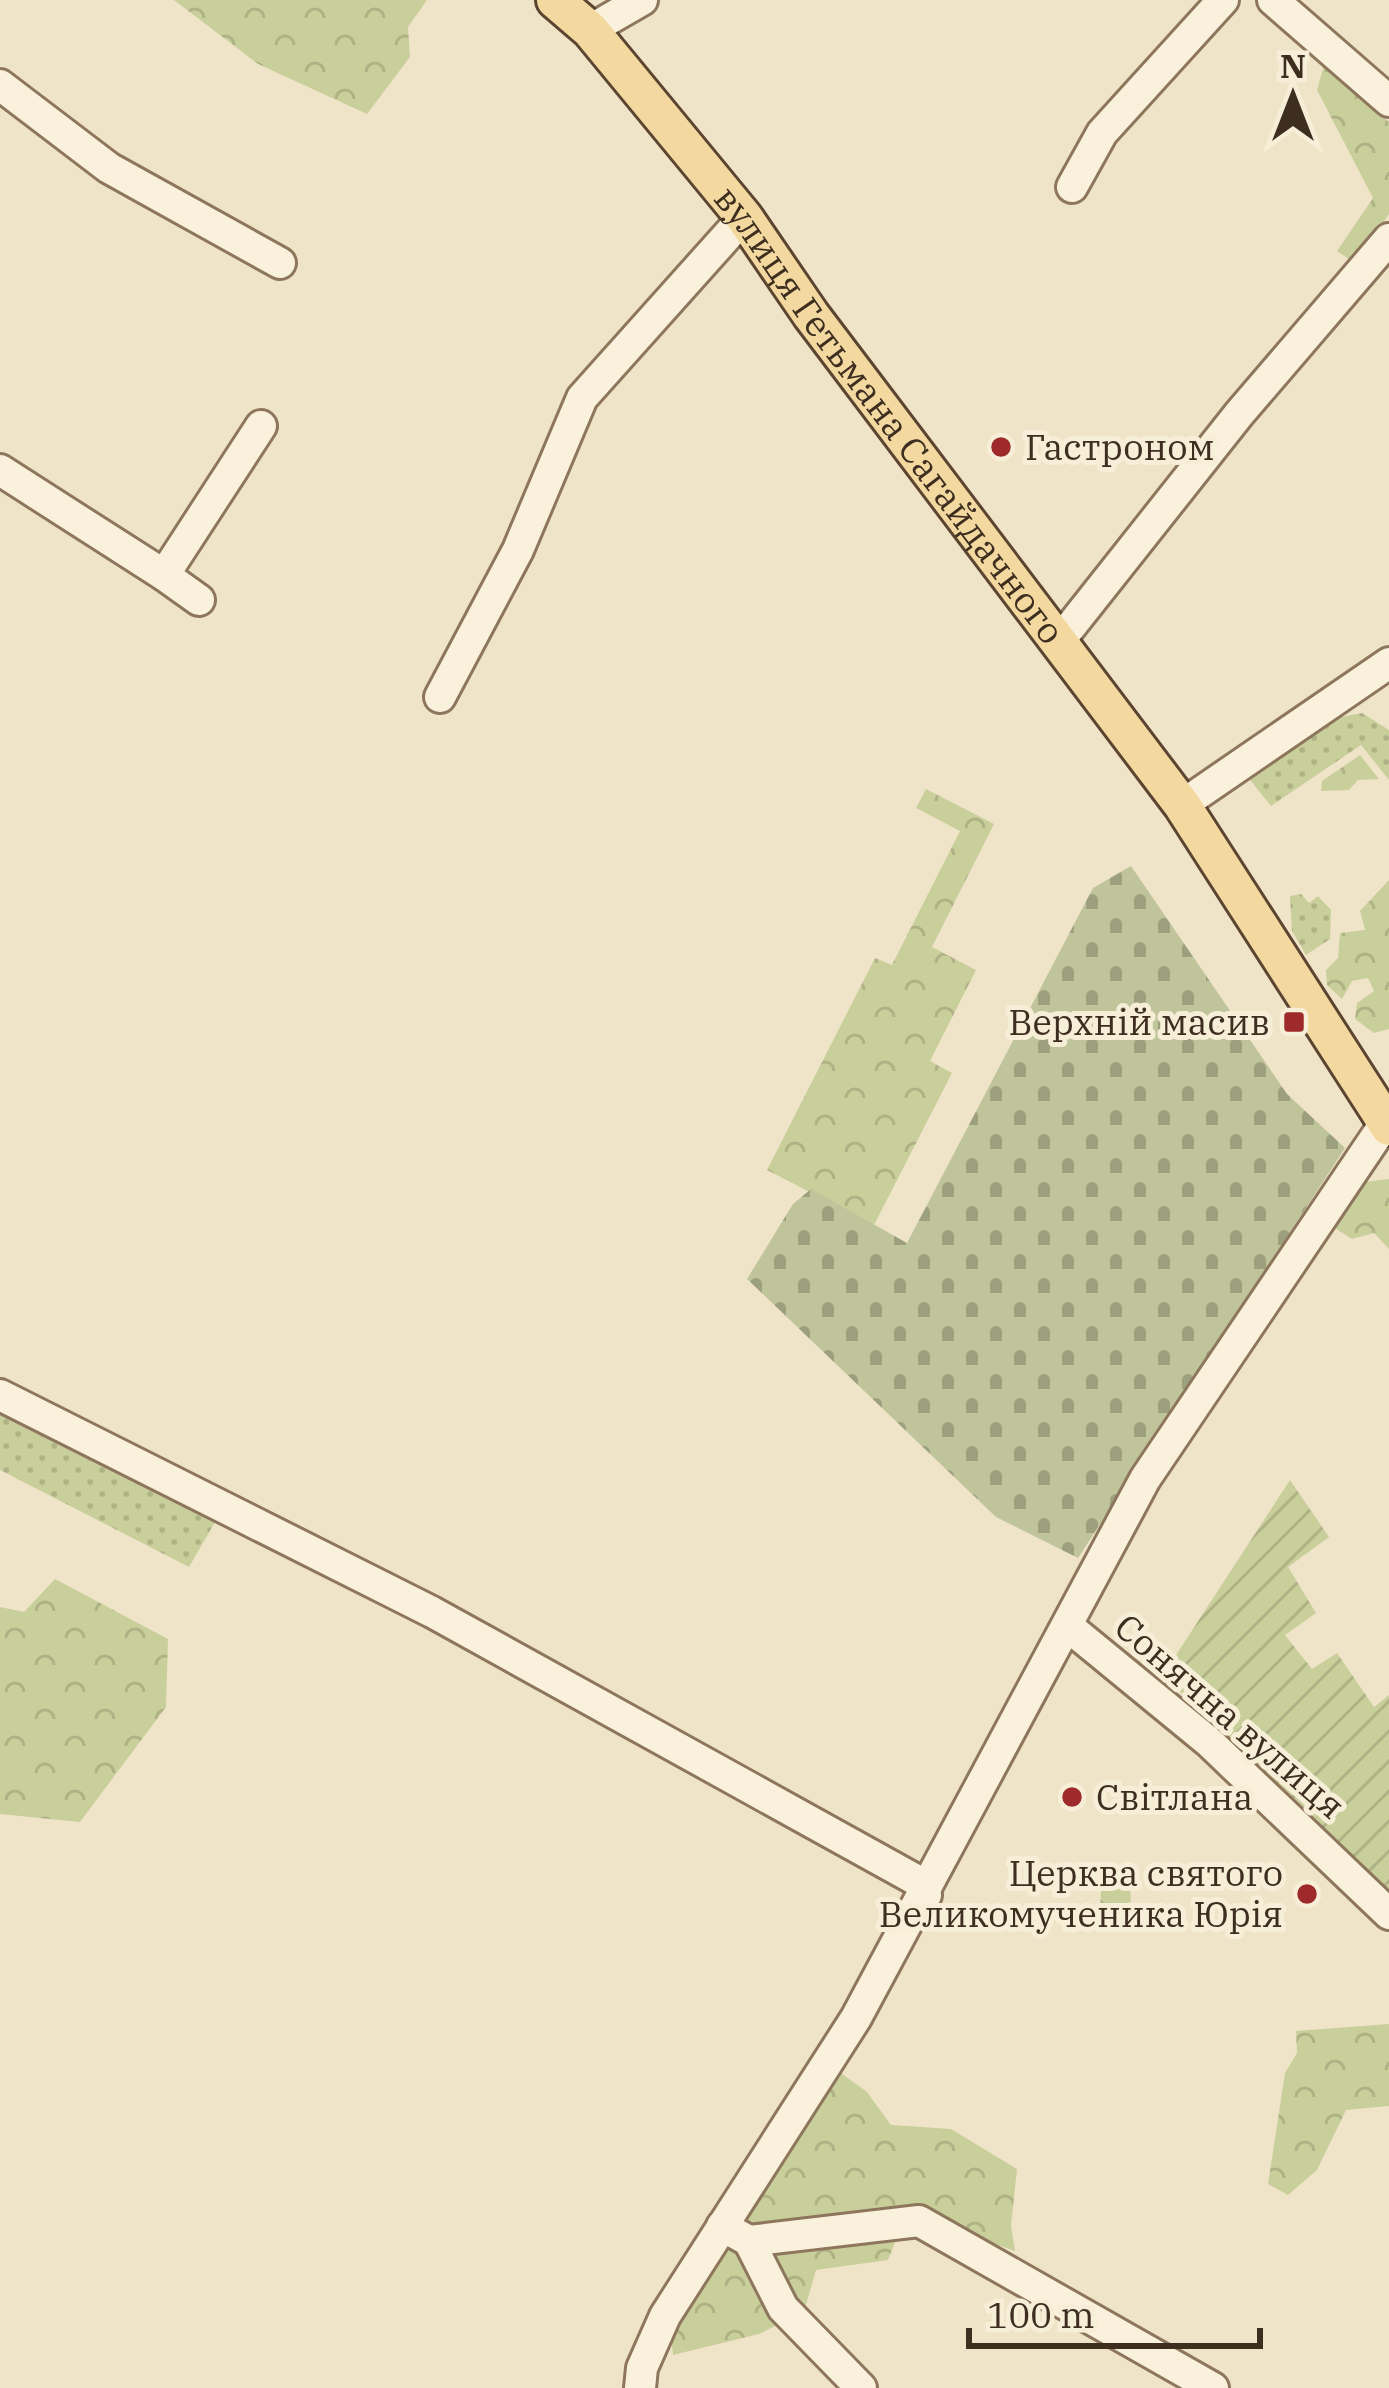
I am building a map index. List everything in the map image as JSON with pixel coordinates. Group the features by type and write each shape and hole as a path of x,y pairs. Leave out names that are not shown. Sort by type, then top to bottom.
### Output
{"main road":[{"name":"вулиця Гетьмана Сагайдачного","path":"555,0 590,30 744,217 811,315 1060,640 1182,805 1388,1125"}],"street":[{"path":"590,30 642,0"},
{"path":"1072,188 1102,133 1222,0"},
{"path":"1274,0 1389,101"},
{"path":"0,85 109,168 280,263"},
{"path":"440,697 518,550 582,398 744,217"},
{"path":"1060,640 1239,414 1389,239"},
{"path":"164,575 261,427"},
{"path":"0,470 199,600"},
{"path":"1182,805 1389,663"},
{"path":"640,2388 642,2368 665,2316 736,2234 926,1895 1145,1479 1388,1125"},
{"path":"0,1395 432,1612 918,1882 926,1895"},
{"name":"Сонячна вулиця","path":"1070,1628 1209,1742 1389,1914"},
{"path":"736,2234 919,2221 1213,2388"},
{"path":"736,2234 783,2308 861,2388"}],"green space":[{"path":"174,0 427,0 408,27 410,57 367,114 258,64"},
{"path":"1324,65 1389,122 1389,214 1355,263 1337,251 1373,198 1317,90"},
{"path":"1362,713 1389,730 1389,780 1361,745 1271,806 1242,770 1325,720"},
{"path":"1360,755 1379,779 1358,780 1349,790 1321,791 1322,781"},
{"path":"926,789 994,824 932,947 976,970 930,1061 952,1073 874,1225 767,1170 875,958 892,965 960,831 916,808"},
{"path":"1131,866 1287,1094 1345,1148 1078,1558 996,1517 747,1279 793,1204 811,1189 907,1243 1093,888"},
{"path":"1389,880 1389,1029 1374,1033 1355,1019 1357,1003 1374,991 1368,978 1352,981 1342,999 1327,985 1326,970 1338,958 1340,933 1365,930 1360,911"},
{"path":"1301,894 1309,903 1318,896 1331,910 1330,939 1306,955 1292,931 1290,896"},
{"path":"1389,1179 1389,1249 1374,1233 1352,1239 1333,1227 1365,1182"},
{"path":"0,1402 222,1510 189,1567 0,1470"},
{"path":"1290,1480 1329,1537 1288,1567 1316,1613 1285,1635 1312,1669 1337,1653 1374,1707 1389,1695 1389,1893 1163,1675"},
{"path":"55,1579 168,1639 166,1707 80,1822 0,1814 0,1607 24,1612"},
{"path":"1129,1871 1131,1902 1100,1911 1102,1872"},
{"path":"1389,2024 1389,2106 1346,2110 1317,2170 1288,2195 1268,2184 1285,2073 1297,2053 1296,2031"},
{"path":"841,2073 867,2092 891,2125 951,2129 1017,2169 1011,2226 1015,2251 907,2213 888,2260 816,2270 804,2312 759,2334 673,2355 670,2329 715,2251 753,2207"}],"place":[{"name":"Гастроном","path":"1001,447"},
{"name":"Верхній масив","path":"1294,1022"},
{"name":"Світлана","path":"1072,1797"},
{"name":"Церква святого Великомученика Юрія","path":"1307,1894"}]}
